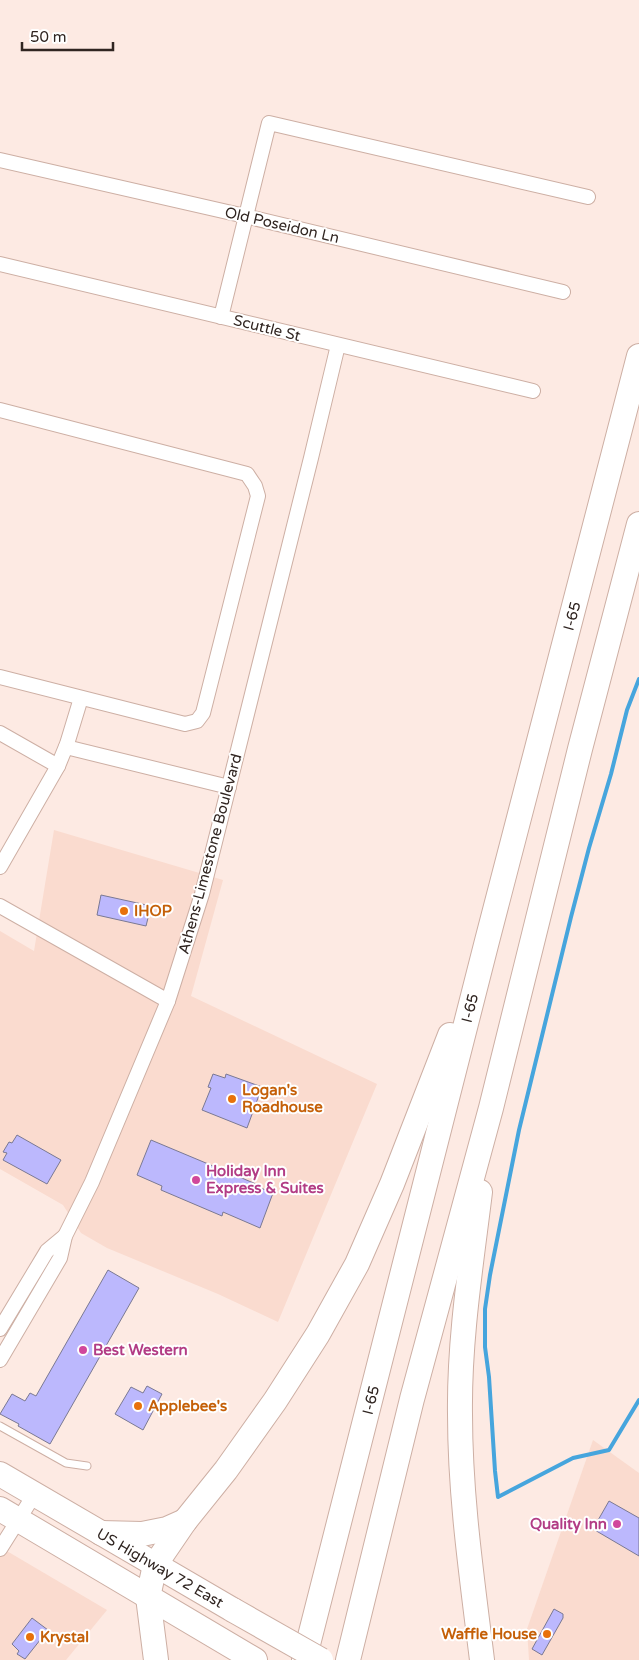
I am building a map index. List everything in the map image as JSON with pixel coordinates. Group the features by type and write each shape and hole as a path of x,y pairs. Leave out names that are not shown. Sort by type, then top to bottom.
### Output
{"highway":[{"name":"I-65","path":"304,1660 487,940 639,356"},
{"path":"348,1660 412,1399 491,1108 639,524"},
{"path":"156,1660 148,1597 155,1565 185,1521 226,1470 275,1401 318,1334 357,1264 392,1184 487,940"},
{"path":"482,1660 464,1511 460,1414 463,1332 491,1108"},
{"name":"US Highway 72 East","path":"0,1474 321,1660"},
{"name":"US Highway 72 East","path":"10,1514 255,1660"},
{"path":"99,1532 142,1534 167,1529 185,1521"}],"street":[{"path":"221,317 269,123 588,197"},
{"name":"Old Poseidon Ln","path":"0,160 246,216 563,292"},
{"name":"Scuttle St","path":"0,264 533,391"},
{"name":"Athens-Limestone Boulevard","path":"0,1360 60,1258 66,1236 92,1182 168,1001 202,894 312,458 338,345"},
{"path":"0,410 247,474 258,496 203,713 197,721 185,724 0,677"},
{"path":"0,867 6,843 58,766 81,698"},
{"path":"0,733 58,766"},
{"path":"66,747 229,787"},
{"path":"0,906 168,1001"},
{"name":"Athens-Limestone Boulevard","path":"0,1329 47,1251 66,1236"},
{"path":"0,1549 10,1514 34,1495"}],"lane":[{"path":"0,1426 66,1463 88,1466"}],"shaded area":[{"path":"54,830 223,880 191,996 377,1084 278,1322 218,1294 107,1248 81,1233 63,1205 0,1169 0,931 34,951"},
{"path":"593,1440 639,1473 639,1660 529,1660 527,1629"},
{"path":"0,1547 107,1610 66,1660 0,1660"}],"building":[{"name":"IHOP","path":"101,895 151,906 146,926 97,915"},
{"name":"Logan's Roadhouse","path":"213,1074 225,1078 226,1074 262,1087 247,1128 202,1110 211,1088 208,1087"},
{"path":"17,1135 61,1160 47,1184 3,1160 7,1153 3,1152 9,1142 12,1143"},
{"name":"Holiday Inn Express & Suites","path":"151,1140 273,1193 260,1228 223,1212 222,1216 161,1190 162,1186 137,1175"},
{"name":"Best Western","path":"108,1270 139,1288 50,1444 0,1414 12,1394 25,1401 30,1393 36,1396"},
{"path":"147,1386 162,1394 143,1430 115,1414 131,1387 143,1393"},
{"name":"Quality Inn","path":"609,1501 639,1518 639,1556 593,1529"},
{"name":"Waffle House","path":"554,1609 563,1614 563,1618 542,1655 532,1649"},
{"name":"Krystal","path":"32,1618 48,1630 25,1659 17,1654 19,1651 12,1644"}],"waterway":[{"path":"639,679 627,710 571,917 519,1130 490,1275 485,1309 485,1347 498,1497 573,1458 609,1450 639,1400"}],"place":[{"name":"IHOP","path":"124,911"},
{"name":"Logan's Roadhouse","path":"232,1099"},
{"name":"Holiday Inn Express & Suites","path":"196,1180"},
{"name":"Best Western","path":"83,1350"},
{"name":"Applebee's","path":"138,1406"},
{"name":"Quality Inn","path":"617,1524"},
{"name":"Waffle House","path":"547,1634"},
{"name":"Krystal","path":"30,1637"}]}
